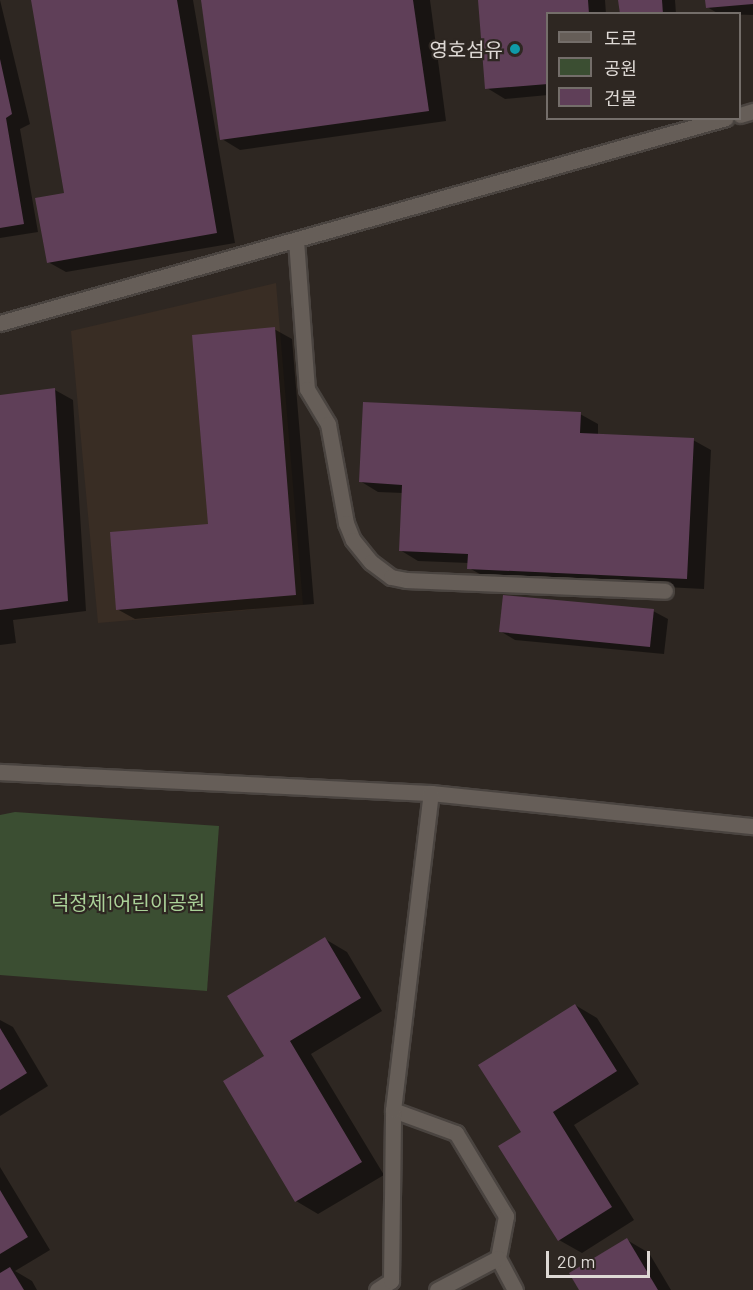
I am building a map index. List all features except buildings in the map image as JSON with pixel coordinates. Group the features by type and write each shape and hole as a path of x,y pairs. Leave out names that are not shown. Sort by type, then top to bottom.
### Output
{"street":[{"path":"0,323 719,120"},
{"path":"296,240 307,389 328,424 346,523 353,540 371,562 391,577 407,580 666,591"},
{"path":"0,772 431,793 753,826"},
{"path":"377,1290 391,1281 393,1110 431,793"},
{"path":"393,1110 456,1133 506,1216 498,1258 515,1290"},
{"path":"437,1290 498,1258"}],"shaded area":[{"path":"276,283 303,605 98,623 71,331"}],"green space":[{"name":"덕정제1어린이공원","path":"15,812 219,826 207,991 0,975 0,815"}],"place":[{"name":"영호섬유","path":"515,49"}]}
